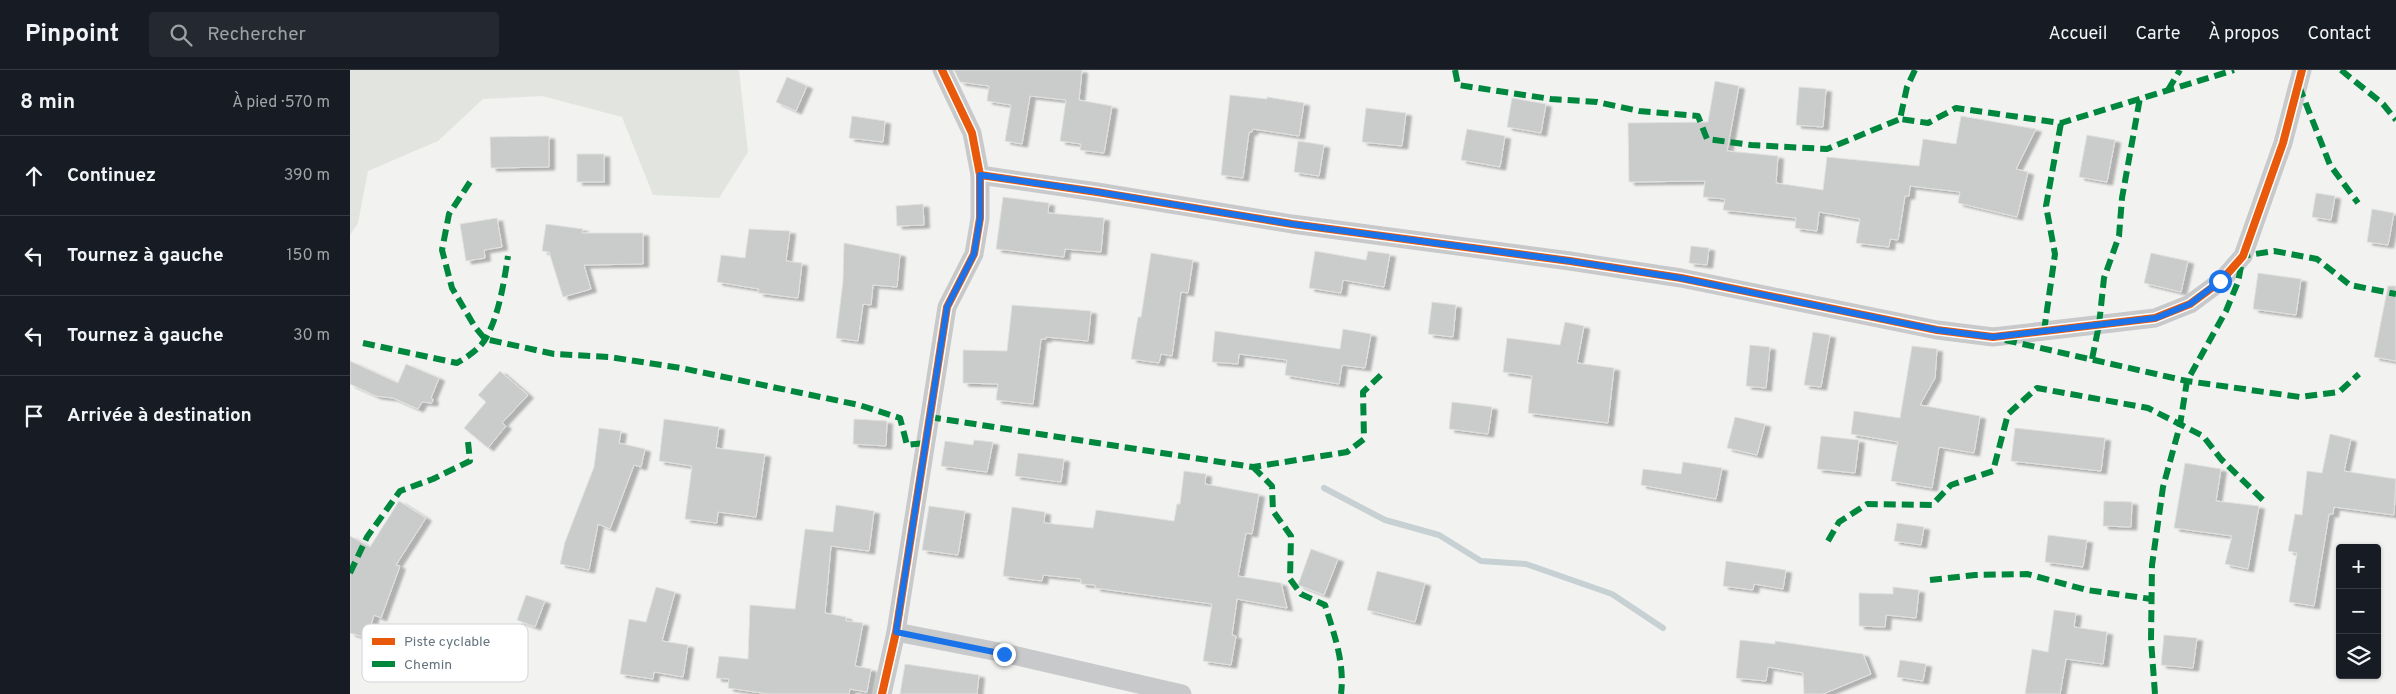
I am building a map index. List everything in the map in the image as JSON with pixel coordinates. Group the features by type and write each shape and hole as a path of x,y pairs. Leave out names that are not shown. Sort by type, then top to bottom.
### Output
{"street":[{"path":"882,694 896,632 947,307 974,254 980,218 980,175 972,133 942,70"},
{"path":"980,175 1098,192 1292,224 1570,261 1680,278 1937,330 1993,337 2156,318 2190,304 2220,281 2243,256 2283,143 2302,70"},
{"path":"896,632 1182,694"}],"shaded area":[{"path":"350,70 739,70 748,152 719,198 653,195 622,117 542,96 483,99 438,141 368,171 358,223 350,235"}],"building":[{"path":"954,70 1082,70 1079,100 1112,106 1104,153 1080,150 1081,144 1060,141 1066,100 1030,96 1022,144 1005,141 1011,105 987,101 989,86 960,82"},
{"path":"787,77 807,86 796,111 776,102"},
{"path":"1715,81 1739,86 1727,151 1778,156 1776,183 1823,190 1827,157 1919,166 1923,139 1956,144 1961,116 2036,129 2016,169 2028,172 2017,217 1958,203 1960,192 1910,186 1909,196 1905,196 1898,240 1890,239 1889,247 1856,243 1860,219 1819,212 1817,231 1795,228 1796,218 1723,210 1725,199 1703,197 1705,181 1629,182 1628,123 1708,122"},
{"path":"1799,87 1826,89 1823,127 1796,125"},
{"path":"1230,95 1267,99 1267,97 1304,103 1299,136 1253,129 1252,132 1249,132 1243,178 1221,175"},
{"path":"1512,98 1546,104 1541,133 1507,127"},
{"path":"1366,108 1406,113 1402,146 1362,142"},
{"path":"852,116 885,121 883,142 849,138"},
{"path":"1467,129 1505,136 1500,167 1461,160"},
{"path":"2087,135 2115,140 2107,182 2079,177"},
{"path":"549,136 549,167 491,168 490,137"},
{"path":"1298,141 1324,145 1319,176 1294,172"},
{"path":"577,154 604,154 604,182 577,182"},
{"path":"2316,193 2335,196 2331,220 2312,217"},
{"path":"1003,197 1049,203 1048,213 1104,218 1101,252 1065,249 1064,257 996,249"},
{"path":"923,204 924,225 897,226 896,206"},
{"path":"2372,209 2394,213 2388,245 2367,242"},
{"path":"497,218 502,247 484,250 485,258 466,261 460,224"},
{"path":"546,224 583,229 582,233 643,233 643,264 584,265 591,289 563,297 549,252 542,251"},
{"path":"749,229 790,231 786,261 802,263 798,298 758,293 759,289 717,282 721,255 745,258"},
{"path":"844,243 900,254 897,287 873,285 871,305 863,304 858,341 836,338 843,281"},
{"path":"1691,246 1709,248 1707,265 1689,263"},
{"path":"1315,251 1366,260 1368,251 1390,254 1384,287 1343,280 1341,293 1309,288"},
{"path":"1151,253 1193,260 1188,293 1181,292 1172,356 1161,354 1159,363 1131,359 1138,317 1141,317"},
{"path":"2151,253 2188,261 2181,292 2144,283"},
{"path":"2258,273 2301,279 2296,315 2253,309"},
{"path":"2388,286 2396,286 2396,361 2374,357"},
{"path":"1432,302 1456,305 1453,337 1428,334"},
{"path":"1012,305 1091,311 1088,341 1046,337 1046,339 1041,339 1033,404 996,400 998,384 963,383 963,350 1007,351"},
{"path":"1565,322 1584,326 1577,363 1614,368 1608,423 1528,413 1532,376 1503,372 1507,338 1560,345"},
{"path":"1343,329 1371,334 1365,368 1342,365 1339,384 1285,375 1287,360 1239,354 1238,364 1212,362 1215,331 1340,349"},
{"path":"1813,332 1830,335 1821,387 1804,385"},
{"path":"1750,345 1770,347 1766,388 1746,386"},
{"path":"1912,346 1937,349 1935,378 1920,405 1980,416 1974,453 1939,447 1932,488 1891,481 1898,442 1851,434 1854,411 1900,418"},
{"path":"350,361 398,383 406,364 439,378 431,398 433,399 432,403 422,402 418,409 393,398 376,396 350,384"},
{"path":"500,371 528,395 502,423 506,426 488,448 464,428 486,402 478,395"},
{"path":"1452,402 1492,407 1488,434 1449,429"},
{"path":"1735,417 1765,424 1757,455 1727,448"},
{"path":"664,419 719,427 716,448 765,454 756,517 718,512 717,523 685,519 692,466 659,461"},
{"path":"854,419 887,421 886,446 853,444"},
{"path":"599,428 621,431 619,443 645,449 641,467 634,465 610,529 598,524 589,570 560,564 565,542 594,467"},
{"path":"2015,428 2105,438 2101,471 2011,461"},
{"path":"2330,434 2351,439 2344,471 2396,479 2394,515 2334,507 2333,514 2329,514 2314,606 2289,602 2297,553 2288,551 2295,514 2302,515 2307,471 2322,473"},
{"path":"1821,436 1859,440 1855,473 1817,469"},
{"path":"974,440 993,442 987,472 941,466 945,441 973,445"},
{"path":"1018,453 1064,459 1061,482 1015,476"},
{"path":"1683,462 1722,468 1716,499 1641,485 1643,469 1681,474"},
{"path":"2185,463 2221,469 2216,501 2259,506 2248,569 2225,564 2232,536 2174,528"},
{"path":"1184,471 1206,474 1205,484 1259,494 1252,534 1246,533 1238,576 1281,583 1287,608 1237,599 1232,635 1236,636 1231,665 1203,661 1212,604 1095,588 1095,585 1081,584 1081,579 1043,575 1042,581 1003,576 1012,507 1045,512 1044,523 1093,528 1096,510 1174,521 1177,504 1180,504"},
{"path":"399,501 426,518 396,565 400,566 381,618 374,615 371,624 362,624 362,637 350,633 350,536 370,547"},
{"path":"2104,501 2132,502 2131,527 2103,526"},
{"path":"836,505 874,511 869,551 831,546 825,613 846,617 846,621 863,623 855,666 871,669 867,692 850,689 849,694 769,694 728,688 729,679 716,678 719,656 748,659 750,605 795,609 805,529 833,532"},
{"path":"929,506 965,511 958,555 922,550"},
{"path":"1897,523 1924,527 1921,545 1894,541"},
{"path":"2048,535 2087,540 2083,567 2045,562"},
{"path":"1311,549 1338,559 1324,595 1298,585"},
{"path":"1726,561 1786,570 1783,589 1754,584 1753,590 1723,586"},
{"path":"1377,571 1425,583 1415,622 1367,610"},
{"path":"656,587 675,592 662,641 688,645 683,677 654,672 653,679 620,674 629,619 646,622"},
{"path":"1893,587 1919,590 1916,618 1886,615 1885,627 1859,626 1859,593 1893,594"},
{"path":"526,595 545,601 535,627 517,620"},
{"path":"2054,610 2076,613 2074,627 2107,632 2103,664 2066,659 2060,694 2025,694 2032,649 2048,652"},
{"path":"2164,635 2197,638 2193,668 2161,665"},
{"path":"1740,640 1775,644 1775,641 1863,654 1871,674 1823,694 1804,694 1803,673 1768,667 1766,681 1736,678"},
{"path":"1900,660 1926,664 1923,681 1897,677"},
{"path":"905,664 979,675 977,694 900,694"}],"waterway":[{"path":"1324,488 1385,520 1439,535 1481,561 1526,564 1612,594 1663,628"}],"marked path":[{"path":"1455,70 1458,85 1551,99 1597,102 1639,111 1698,116 1707,139 1751,145 1827,149 1900,119"},
{"path":"1915,70 1907,87 1900,119 1928,123 1956,108 2061,123 2234,70"},
{"path":"2168,90 2180,70"},
{"path":"2341,70 2383,104 2396,120"},
{"path":"2299,86 2330,165 2358,203"},
{"path":"2092,359 2099,325 2104,278 2119,236 2122,198 2140,98"},
{"path":"2044,331 2055,254 2046,206 2061,123"},
{"path":"470,182 449,214 442,250 452,288 475,327 485,339 554,354 609,357 681,368 859,405 900,418 907,445 925,443"},
{"path":"2155,694 2151,640 2152,565 2163,487 2180,425 2187,381 2226,311 2238,282 2243,256 2274,251 2317,259 2350,285 2396,294"},
{"path":"363,343 457,363 480,346 491,329 505,277 508,256"},
{"path":"2005,340 2187,381 2300,397 2339,392 2359,374"},
{"path":"929,417 1253,467 1347,452 1364,439 1363,392 1382,374"},
{"path":"1828,541 1839,522 1867,504 1932,505 1951,485 1993,471 2008,414 2037,388 2148,408 2203,436 2221,459 2265,502"},
{"path":"350,573 367,537 400,491 433,479 470,461 468,442"},
{"path":"1253,467 1272,486 1273,511 1291,536 1290,579 1301,594 1325,605 1340,660 1341,694"},
{"path":"1930,580 1975,575 2027,574 2087,590 2151,599"}],"cycle path":[{"path":"882,694 896,632 947,307 974,254 980,218 980,175 972,133 942,70"},
{"path":"980,175 1292,224 1570,261 1681,278 1937,330 1993,337 2155,318 2190,304 2221,281 2243,256 2283,143 2302,70"}],"route":[{"path":"1004,654 896,632 947,307 974,254 980,218 980,175 1098,192 1292,224 1466,246 1680,278 1937,330 1993,337 2156,318 2190,304 2220,281"}]}
